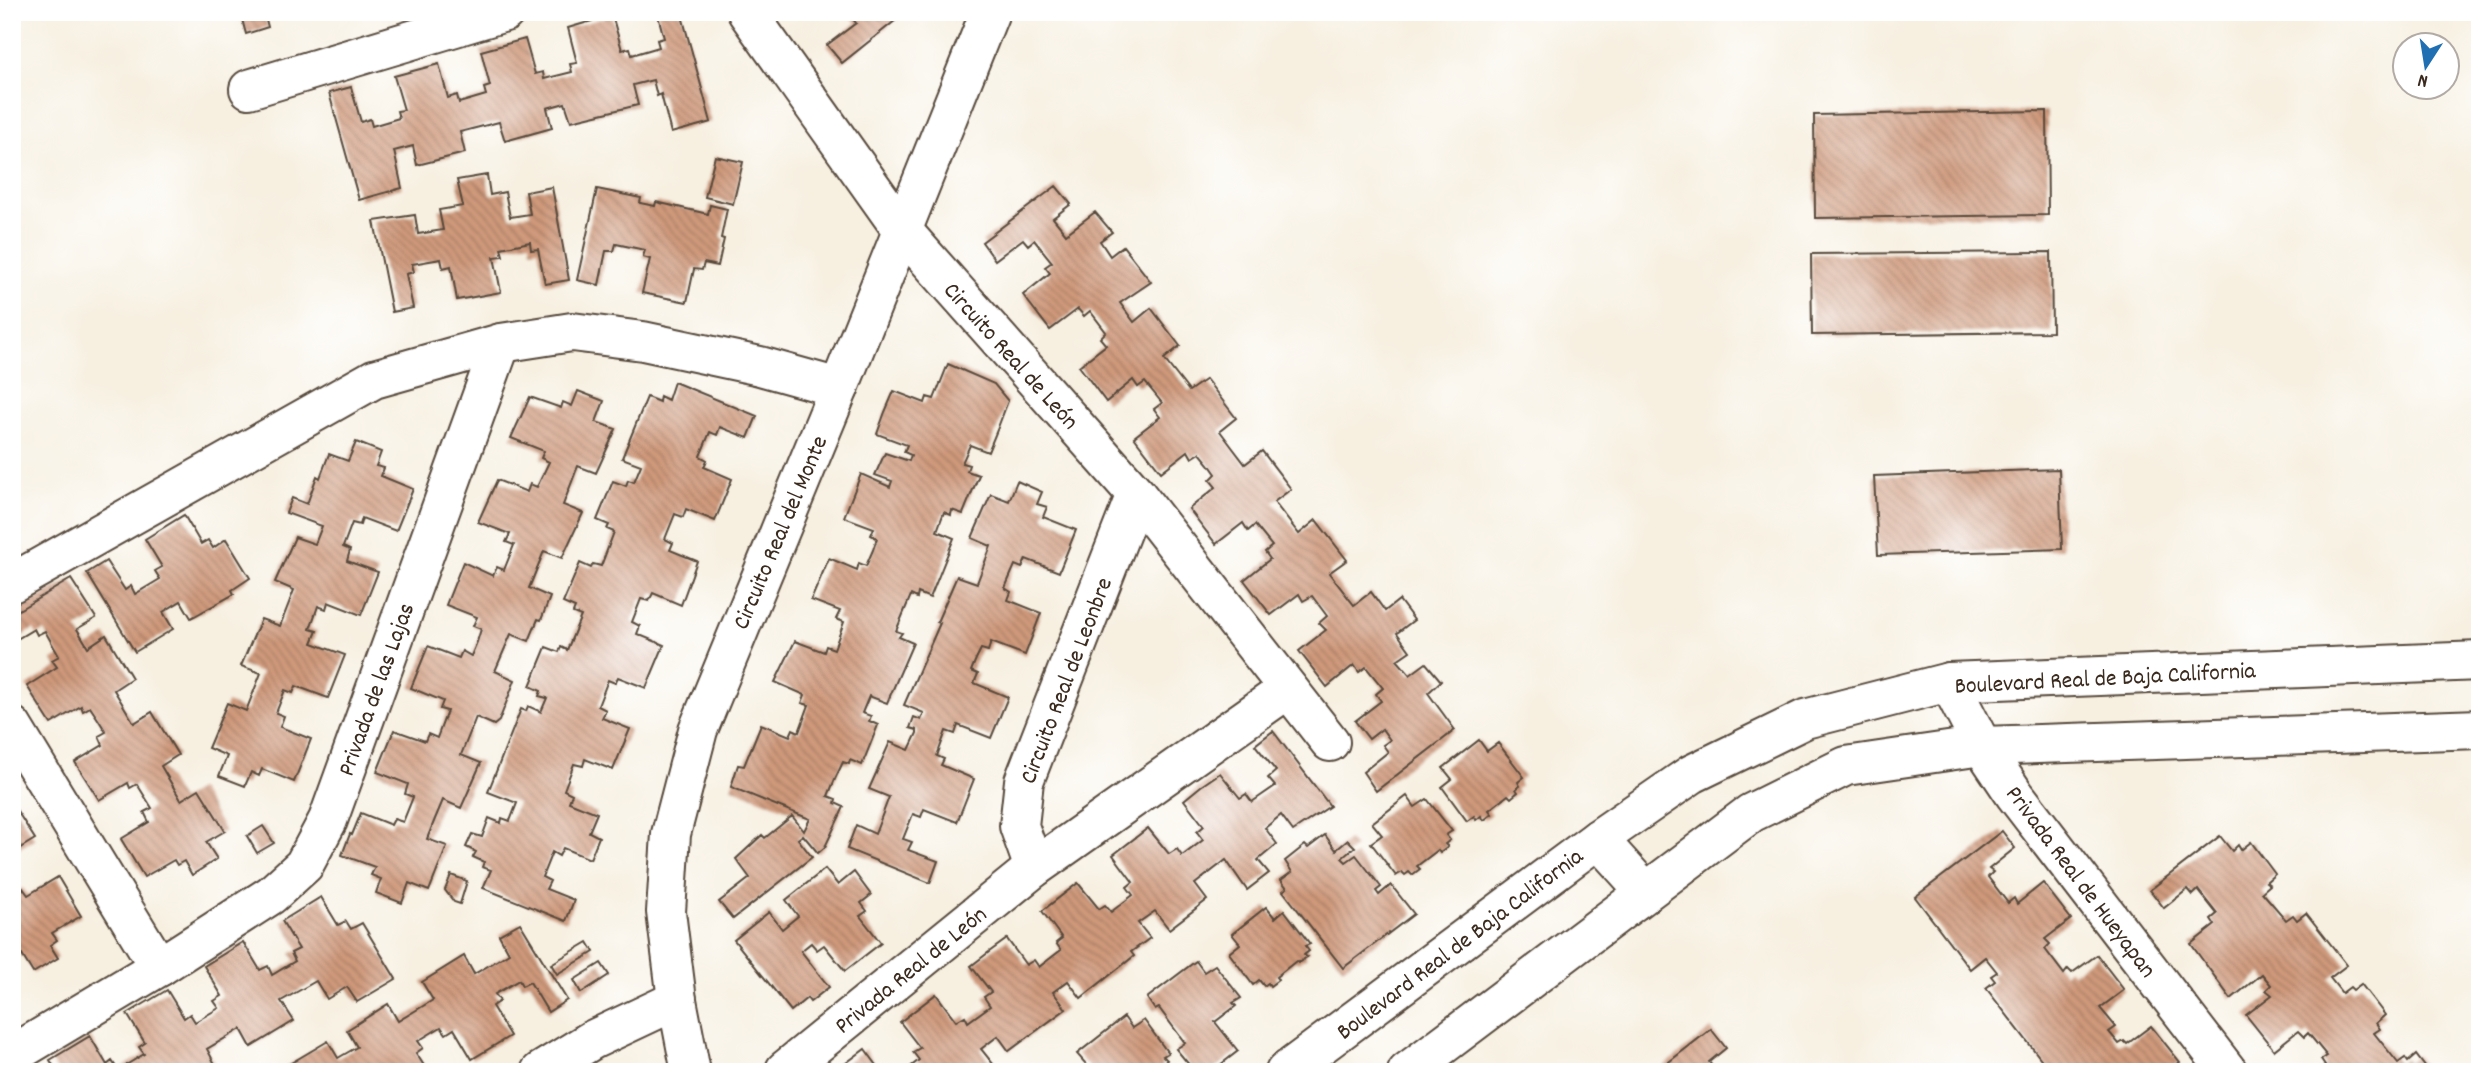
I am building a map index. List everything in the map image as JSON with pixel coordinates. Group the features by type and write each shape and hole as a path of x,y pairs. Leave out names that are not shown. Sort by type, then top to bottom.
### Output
{"street":[{"path":"249,89 505,12"},
{"name":"Circuito Real de León","path":"747,12 902,230 1136,494 1330,742"},
{"name":"Circuito Real del Monte","path":"691,1072 677,1000 666,912 671,834 698,730 990,12"},
{"path":"12,583 374,379 501,343 572,332 643,341 760,366 839,388"},
{"name":"Privada de las Lajas","path":"12,1055 159,967 271,895 304,865 328,820 501,343"},
{"name":"Circuito Real de Leonbre","path":"1034,868 1018,826 1024,781 1136,494"},
{"name":"Boulevard Real de Baja California","path":"1285,1072 1598,839 1692,774 1805,719 1949,682 2480,661"},
{"name":"Privada Real de Hueyapan","path":"1949,682 1983,746 2015,795 2228,1072"},
{"path":"1034,868 1288,689"},
{"path":"12,726 159,967"},
{"path":"1407,1072 1751,813 1846,766 1983,746 2480,729"},
{"name":"Boulevard Real de Baja California","path":"1598,839 1645,891"},
{"name":"Privada Real de León","path":"785,1070 1034,868"},
{"path":"540,1072 592,1040 677,1000"}],"building":[{"path":"240,12 264,12 268,27 246,34"},
{"path":"657,12 681,12 711,122 671,133 661,94 657,96 653,80 633,85 638,105 571,121 565,103 547,108 552,128 505,141 499,122 460,132 465,153 417,165 413,146 394,151 402,188 359,200 329,93 351,87 361,122 370,119 372,126 399,118 397,111 404,110 394,76 439,64 448,98 457,95 459,103 486,95 484,88 490,86 481,51 525,39 535,74 543,72 544,79 572,72 570,64 577,63 568,28 612,15 622,50 630,48 632,55 659,47 657,40 664,38"},
{"path":"858,12 906,12 842,63 827,45 856,23 852,18"},
{"path":"2047,111 2048,215 1815,218 1814,115"},
{"path":"715,156 743,162 733,204 705,197"},
{"path":"487,175 490,195 505,192 510,217 530,214 526,192 552,187 569,280 545,284 538,249 531,250 530,242 501,248 503,256 494,257 501,292 457,300 451,266 443,268 441,259 412,264 414,272 406,274 413,308 392,312 374,221 415,215 418,234 443,230 439,210 463,206 457,180"},
{"path":"1056,186 1071,204 1053,218 1066,234 1095,212 1112,232 1100,241 1110,256 1123,246 1151,282 1120,303 1134,322 1151,308 1180,346 1164,359 1189,391 1206,379 1236,418 1220,431 1245,464 1262,451 1291,489 1274,502 1299,534 1316,520 1347,560 1329,573 1354,605 1371,592 1385,611 1399,600 1414,620 1397,633 1410,651 1397,660 1410,675 1426,663 1441,681 1428,693 1455,730 1376,791 1363,772 1388,752 1383,745 1390,740 1382,729 1369,739 1355,721 1381,701 1376,694 1383,688 1366,667 1359,672 1354,665 1327,687 1299,651 1326,630 1319,623 1327,616 1312,596 1303,601 1299,594 1271,615 1244,580 1270,559 1265,552 1272,546 1255,525 1248,531 1243,523 1216,544 1189,509 1216,487 1210,480 1216,474 1209,464 1200,453 1192,458 1188,451 1161,472 1134,437 1160,417 1154,409 1162,403 1145,382 1138,387 1133,380 1106,402 1079,366 1106,345 1100,338 1106,332 1090,311 1084,316 1078,309 1050,330 1023,295 1050,273 1045,267 1052,262 1034,240 1028,245 1023,239 995,260 982,242"},
{"path":"597,189 641,198 640,203 655,206 656,202 708,214 710,205 727,209 718,266 704,263 702,270 694,269 687,302 642,293 650,259 643,257 645,250 616,244 614,251 606,251 599,285 577,280"},
{"path":"2051,252 2052,332 1812,335 1811,254"},
{"path":"948,364 994,384 1008,401 997,430 988,452 970,445 962,463 969,465 967,471 979,475 963,514 952,510 951,515 944,512 937,531 954,538 930,598 918,593 917,598 911,595 896,631 902,633 899,637 913,643 887,703 869,696 862,713 871,716 869,721 878,725 862,765 850,760 849,764 843,762 835,779 828,796 844,807 825,847 818,853 803,835 798,839 812,857 733,919 719,902 750,878 736,859 762,835 765,838 792,816 804,831 810,819 731,787 738,765 744,766 761,724 790,736 793,729 799,732 809,705 802,703 805,695 775,682 795,641 824,652 826,646 834,649 844,622 836,619 840,611 811,600 829,558 857,570 859,563 866,566 873,550 877,538 871,535 874,528 844,517 861,474 890,487 892,481 875,475 885,453 909,461 911,455 904,452 907,445 877,434 885,412 894,391 925,403 927,397 934,399"},
{"path":"674,382 757,416 748,438 720,427 717,435 710,432 700,456 707,460 704,467 732,479 715,521 686,509 683,517 675,514 665,539 673,543 670,550 697,561 681,605 653,593 649,601 641,599 632,622 640,626 637,634 664,645 646,688 618,677 615,683 608,680 598,706 606,710 602,718 630,729 613,770 585,759 583,766 574,764 564,790 572,794 569,802 597,813 589,832 599,837 590,859 563,848 559,856 552,852 542,877 550,881 546,889 574,900 566,921 483,888 491,870 482,867 484,862 473,857 476,852 466,847 472,834 482,837 489,818 501,823 502,818 510,821 517,803 488,792 521,709 526,711 528,706 541,712 547,698 539,696 541,691 530,686 546,647 559,652 561,647 567,650 581,616 573,613 575,608 563,603 580,563 591,568 593,564 601,566 614,532 607,529 609,525 597,520 613,481 626,486 628,480 634,482 641,465 622,458 647,397 659,402 660,396 668,400"},
{"path":"578,391 604,401 596,422 616,429 596,473 578,466 563,505 583,513 562,558 544,551 529,588 550,597 541,620 538,619 529,641 511,634 495,671 515,680 499,721 494,725 476,717 461,755 481,763 461,808 443,800 435,819 427,839 447,846 429,891 409,883 402,903 376,893 381,879 371,875 375,867 342,855 361,813 391,825 394,819 403,822 413,797 405,794 408,784 377,772 394,730 425,741 428,734 437,738 447,711 440,709 443,701 411,688 428,646 459,658 462,651 471,656 477,642 481,629 473,626 477,617 446,605 463,562 493,576 497,567 504,570 514,545 506,542 510,534 478,522 497,480 527,492 530,484 537,487 549,462 541,458 544,451 511,438 530,397 561,408 563,402 572,406"},
{"path":"356,442 381,452 376,466 384,468 381,476 413,489 396,531 362,518 360,525 352,523 343,547 350,550 347,561 378,572 361,615 328,602 326,609 318,606 310,629 317,631 312,643 345,655 328,698 296,686 293,693 285,690 276,713 284,716 280,727 311,739 294,782 262,769 259,776 251,772 245,786 219,776 227,756 208,748 227,703 246,711 261,673 241,666 261,619 280,626 294,590 275,582 295,537 315,544 322,526 286,513 292,498 307,504 317,476 320,478 329,454 348,461"},
{"path":"2059,469 2062,549 1878,555 1874,476"},
{"path":"1017,481 1042,492 1037,504 1047,507 1043,517 1076,530 1059,572 1026,559 1022,568 1015,565 1005,588 1011,592 1008,600 1041,613 1025,655 991,642 988,651 981,649 971,671 978,674 974,683 1008,697 991,738 958,725 955,734 946,731 937,756 944,759 941,765 974,779 957,822 924,809 921,817 913,814 903,839 912,842 908,850 938,861 930,883 847,849 856,825 875,834 889,797 869,789 890,742 909,750 917,733 917,730 910,728 914,717 921,720 924,713 904,705 940,623 937,622 957,576 977,583 991,546 972,538 991,494 1009,501"},
{"path":"184,515 201,544 208,540 213,548 226,539 250,578 232,590 234,594 191,618 181,601 163,612 173,629 135,652 87,573 106,561 125,590 131,586 135,594 160,579 155,571 162,567 145,539"},
{"path":"71,579 96,618 77,629 88,647 106,635 132,678 114,690 134,723 152,712 178,755 161,766 181,800 199,789 225,831 206,842 217,859 192,875 184,861 177,865 174,860 144,877 121,839 149,822 144,812 152,808 137,784 130,788 128,783 99,800 75,762 103,745 99,736 106,732 90,707 83,711 81,706 51,724 27,686 57,667 52,660 59,656 45,631 37,635 34,629 12,642 12,614"},
{"path":"1273,731 1330,806 1293,831 1281,815 1265,828 1277,844 1258,860 1269,873 1247,890 1226,860 1195,884 1207,900 1169,929 1155,911 1138,923 1150,938 1131,952 1134,956 1081,998 1068,981 1053,992 1066,1009 1009,1051 998,1036 981,1049 994,1065 985,1072 904,1072 919,1060 913,1052 920,1048 900,1022 936,994 956,1021 965,1016 968,1022 990,1006 984,997 991,992 971,966 1007,939 1026,965 1034,960 1039,967 1061,950 1056,943 1062,938 1042,911 1078,883 1099,909 1105,905 1111,912 1133,895 1127,887 1133,882 1113,855 1148,828 1169,854 1177,849 1182,856 1203,840 1197,832 1204,826 1184,800 1201,786 1220,773 1240,798 1246,794 1252,802 1275,786 1268,778 1276,771 1255,745"},
{"path":"1479,740 1487,751 1498,743 1524,777 1518,782 1518,792 1511,798 1508,795 1489,810 1492,814 1484,820 1481,816 1476,820 1474,816 1467,821 1442,787 1452,779 1443,768"},
{"path":"1407,796 1415,807 1427,799 1452,831 1446,835 1450,840 1445,844 1448,847 1440,853 1438,850 1417,866 1420,869 1412,875 1402,872 1396,876 1371,843 1382,835 1372,823"},
{"path":"12,803 35,839 12,853"},
{"path":"263,826 274,843 257,853 247,836"},
{"path":"2002,831 2015,848 1989,869 1993,872 1988,877 2008,903 2014,898 2017,904 2043,883 2071,919 2045,939 2050,944 2045,949 2064,974 2068,969 2072,973 2097,955 2124,990 2100,1008 2116,1027 2109,1032 2119,1044 2124,1041 2127,1044 2151,1026 2180,1062 2167,1072 2051,1072 1986,988 1995,981 1991,976 1997,972 1985,957 1970,969 1915,897"},
{"path":"1325,835 1336,850 1348,840 1355,847 1342,858 1346,862 1356,855 1381,887 1376,891 1379,895 1391,885 1414,914 1343,968 1283,891 1287,888 1281,880 1292,872 1285,861 1305,845 1308,848"},
{"path":"2220,836 2232,851 2238,845 2241,850 2251,842 2275,874 2266,882 2270,885 2262,892 2286,920 2293,915 2297,920 2306,913 2347,965 2330,978 2342,993 2361,984 2385,1015 2376,1023 2380,1029 2374,1033 2398,1063 2405,1058 2408,1062 2416,1055 2429,1072 2318,1072 2325,1066 2321,1060 2327,1056 2308,1033 2304,1037 2298,1031 2274,1050 2246,1015 2272,995 2266,990 2271,985 2262,974 2231,999 2191,944 2215,925 2211,919 2217,914 2198,890 2193,895 2188,889 2164,908 2150,890"},
{"path":"825,869 838,885 854,872 871,895 861,903 867,911 860,916 881,943 845,971 824,945 817,950 811,943 801,951 829,987 810,1002 807,998 791,1011 734,940 769,912 782,929 798,916 786,900"},
{"path":"451,875 467,881 460,904 454,902 445,890"},
{"path":"58,877 81,916 52,933 57,940 50,945 58,958 33,973 22,955 12,960 12,886 16,892 23,888 28,895"},
{"path":"321,897 338,925 346,921 351,929 362,923 396,979 357,1002 347,987 327,999 316,981 281,1001 294,1021 251,1047 241,1029 207,1049 217,1068 211,1072 57,1072 50,1060 90,1036 107,1065 112,1061 118,1070 144,1054 139,1047 145,1043 127,1014 167,990 184,1018 190,1014 195,1022 219,1008 214,1001 222,996 204,966 243,942 260,970 268,966 272,975 295,961 291,953 299,949 282,921"},
{"path":"1266,907 1275,918 1284,910 1310,944 1305,946 1309,951 1304,955 1307,957 1298,963 1296,961 1276,977 1278,980 1270,986 1268,983 1264,986 1259,980 1253,985 1229,953 1240,944 1232,934"},
{"path":"520,923 567,1000 548,1012 530,982 522,986 519,980 495,994 500,1001 492,1006 510,1036 472,1059 454,1029 446,1034 441,1027 418,1041 423,1048 416,1053 428,1072 276,1072 328,1041 338,1058 357,1047 347,1030 388,1004 398,1021 433,1000 422,982 464,956 474,974 493,963 509,953 499,935"},
{"path":"588,942 594,952 557,974 551,964"},
{"path":"1196,961 1204,972 1215,965 1241,998 1233,1003 1236,1006 1215,1022 1238,1051 1211,1072 1195,1072 1176,1049 1185,1043 1159,1008 1155,1010 1147,998"},
{"path":"601,963 609,975 581,993 574,980"},
{"path":"1124,1017 1132,1028 1144,1020 1168,1053 1163,1056 1167,1060 1157,1072 1093,1072 1077,1054"},
{"path":"1711,1029 1726,1048 1709,1062 1717,1072 1656,1072"},
{"path":"865,1049 882,1072 834,1072 846,1063"}]}
